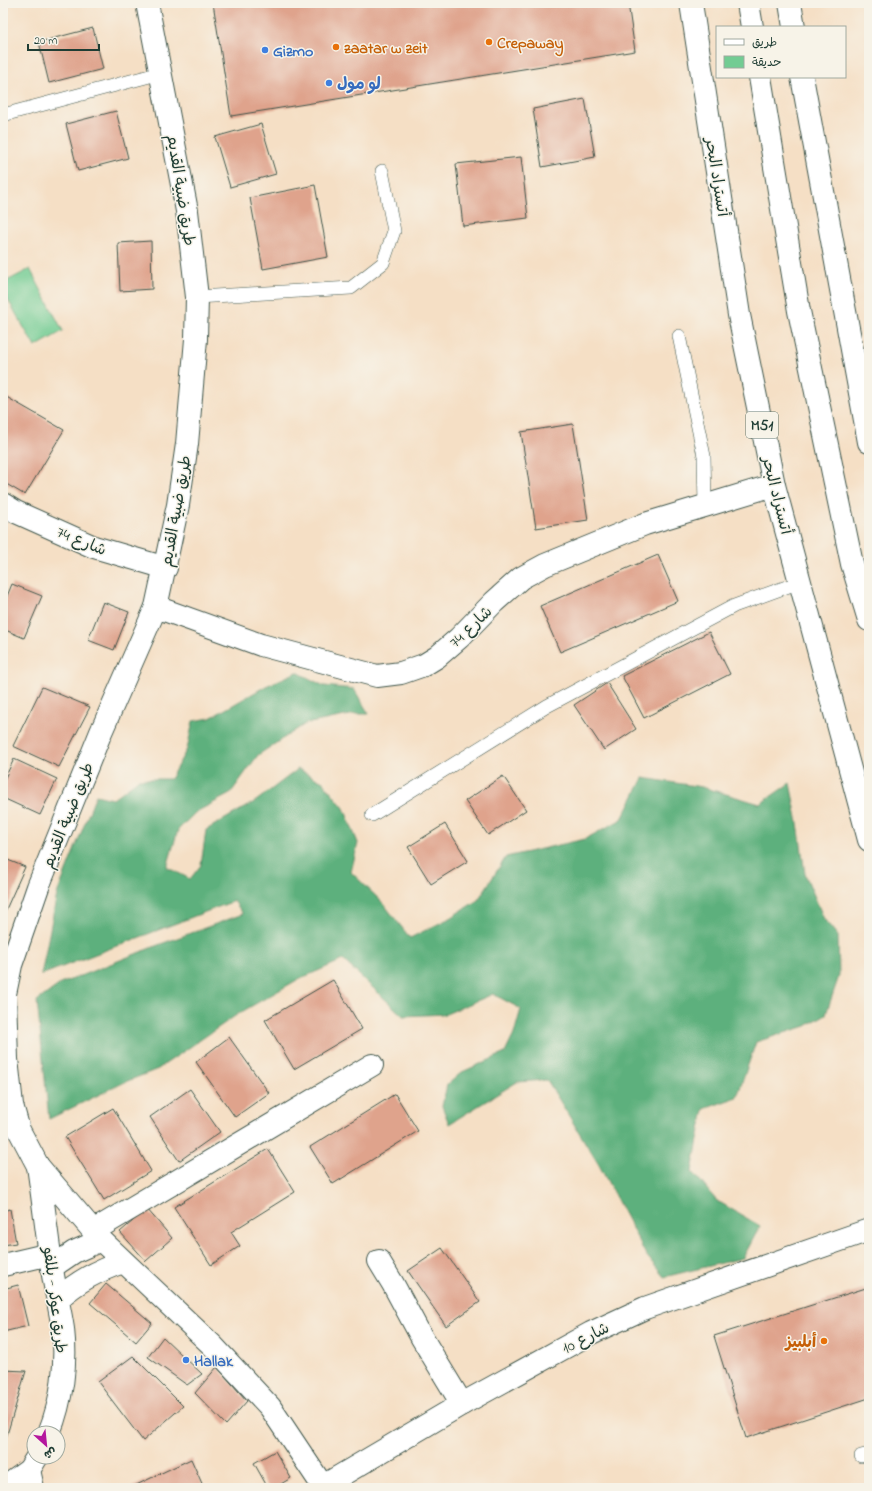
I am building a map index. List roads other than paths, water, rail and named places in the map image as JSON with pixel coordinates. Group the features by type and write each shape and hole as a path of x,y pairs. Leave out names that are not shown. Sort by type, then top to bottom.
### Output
{"main road":[{"name":"طريق ضبية القديم","path":"38,1166 20,1130 12,1105 6,1059 4,994 7,961 98,740 156,607 166,568 178,505 187,444 196,339 197,297 187,211 147,3"},
{"name":"أتستراد البحر","path":"691,3 739,316 774,485 869,840"},
{"path":"748,3 752,26"},
{"path":"790,3 794,26"},
{"path":"760,78 798,311 852,564 869,620"},
{"path":"802,78 869,442"},
{"name":"شارع 74","path":"156,607 260,644 377,676 401,672 424,665 437,657 459,638 520,578 545,565 645,524 774,485"},
{"name":"شارع 74","path":"3,504 16,512 94,547 166,568"},
{"path":"3,1265 51,1261 74,1252 97,1235 372,1065"},
{"path":"38,1166 97,1235 123,1262 213,1346 270,1407 322,1487"},
{"name":"طريق عوكر - بللفو","path":"38,1166 51,1261 63,1329 64,1359 61,1390 52,1425"},
{"name":"شارع 10","path":"322,1487 462,1404 591,1333 644,1308 869,1230"},
{"path":"379,1261 422,1338 462,1404"},
{"path":"58,1300 72,1287 88,1276 123,1262"},
{"path":"4,1488 33,1472"}],"lane":[{"path":"3,115 161,73"},
{"path":"197,297 351,288 383,263 394,231 382,171"},
{"path":"679,336 704,456 705,505"},
{"path":"372,815 547,706 734,606 800,582"}],"place":[{"name":"Crepaway","path":"489,42"},
{"name":"zaatar w zeit","path":"336,47"},
{"name":"Gizmo","path":"265,50"},
{"name":"لو مول","path":"329,83"},
{"name":"أبلبيز","path":"824,1341"},
{"name":"Hallak","path":"186,1360"}]}
